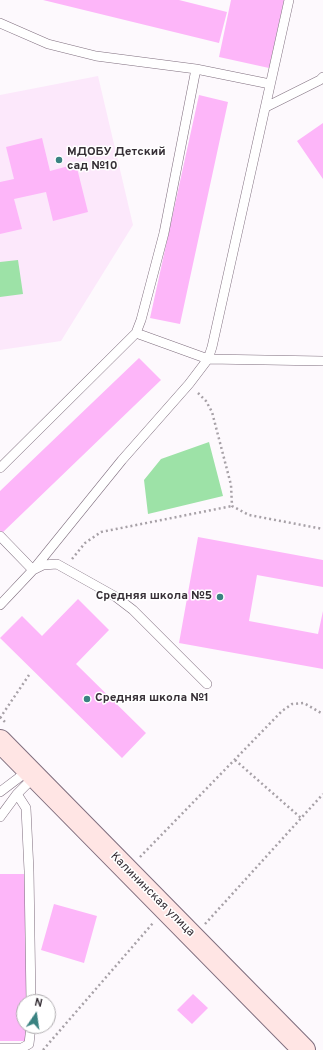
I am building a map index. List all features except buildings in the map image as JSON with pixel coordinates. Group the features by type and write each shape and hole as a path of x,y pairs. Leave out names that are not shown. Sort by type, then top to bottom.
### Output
{"main road":[{"name":"Калининская улица","path":"0,741 304,1050"}],"lane":[{"path":"0,605 33,570 122,460 189,384 208,358 212,347 289,0"},
{"path":"0,23 48,44 96,56 196,69 270,84"},
{"path":"0,468 136,333 142,320 164,233 196,69"},
{"path":"266,107 322,81"},
{"path":"136,333 208,358 323,361"},
{"path":"0,536 33,570"},
{"path":"33,570 53,563 65,568 116,597 133,610 207,684"},
{"path":"0,792 32,773"},
{"path":"0,817 32,773"},
{"path":"17,794 26,808 29,871 31,994"},
{"path":"0,1048 22,1048 29,1044 30,1034"}],"path":[{"path":"189,384 206,401 212,412 231,485 232,506"},
{"path":"65,568 85,543 101,532 232,506 249,515 323,529"},
{"path":"0,719 29,675"},
{"path":"140,858 282,711 292,704 304,704 323,714"},
{"path":"235,760 301,818"},
{"path":"205,924 323,794"},
{"path":"43,1050 166,909"}],"shaded area":[{"name":"МДОБУ Детский сад №10","path":"98,76 133,225 61,341 0,350 0,95"}],"green space":[{"path":"18,260 23,294 0,297 0,262"},
{"path":"209,442 223,496 148,514 144,480 161,459"}],"place":[{"name":"МДОБУ Детский сад №10","path":"59,160"},
{"name":"Средняя школа №5","path":"220,597"},
{"name":"Средняя школа №1","path":"87,699"}]}
